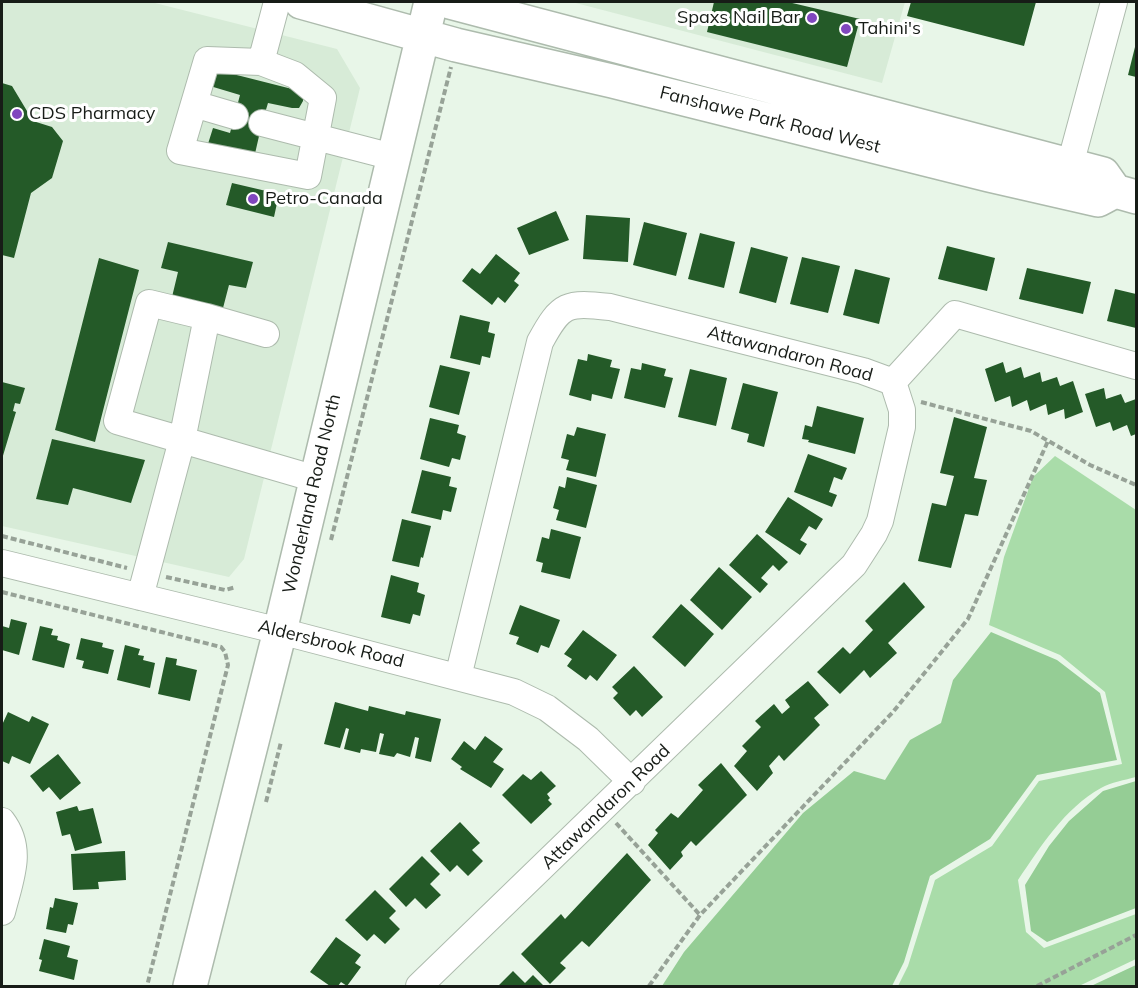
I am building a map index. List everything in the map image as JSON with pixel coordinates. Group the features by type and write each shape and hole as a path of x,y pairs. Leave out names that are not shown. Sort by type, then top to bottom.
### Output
{"main road":[{"name":"Fanshawe Park Road West","path":"301,2 456,45 1064,193 1098,200 1126,194"},
{"name":"Wonderland Road North","path":"190,987 280,631 431,2"},
{"name":"Fanshawe Park Road West","path":"450,2 1103,174 1126,194"}],"street":[{"path":"261,62 277,2"},
{"path":"1070,165 1114,2"},
{"path":"207,60 261,62 295,75 323,98 308,176 180,151 207,60"},
{"path":"194,104 235,116"},
{"path":"262,123 393,157"},
{"path":"266,334 149,303 117,421 316,479"},
{"name":"Attawandaron Road","path":"418,987 854,565 880,521 902,427 902,410 895,389 864,371 610,307 580,303 566,308 551,321 540,342 458,677"},
{"path":"895,389 955,314 1137,366"},
{"path":"143,584 182,440 207,317"},
{"name":"Aldersbrook Road","path":"2,563 143,584 280,631 514,692 547,708 588,739 632,782"},
{"path":"2,821 14,844 15,858 2,912"}],"path":[{"path":"329,548 456,45"},
{"path":"895,389 1031,431 1090,465 1137,485"},
{"path":"649,987 700,915 893,712 968,619 1048,441"},
{"path":"2,537 143,584 225,590 236,587"},
{"path":"2,592 221,647 225,652 228,665 147,987"},
{"path":"262,812 282,736"},
{"path":"603,810 700,915"},
{"path":"1037,987 1137,935"}],"shaded area":[{"path":"2,2 151,2 337,49 360,88 244,559 229,577 2,526"},
{"path":"572,2 905,2 882,83"}],"green space":[{"path":"1055,456 1136,510 1136,777 1109,784 1076,806 1035,854 1018,880 1026,932 1044,948 1136,914 1136,959 1079,986 898,986 908,966 935,880 992,846 1039,781 1122,764 1105,692 1060,655 989,625 1004,557 1033,477"},
{"path":"991,632 1057,660 1100,693 1117,760 1037,775 990,839 930,876 904,962 892,986 662,986 684,952 803,813 854,771 885,780 910,740 941,723 953,680"},
{"path":"1136,781 1136,908 1047,942 1031,931 1025,885 1049,846 1069,821 1103,791"},
{"path":"1136,965 1136,986 1091,986"}],"building":[{"path":"714,2 788,2 860,19 847,67 707,32"},
{"path":"911,2 1036,2 1024,46 907,16"},
{"path":"1136,43 1136,77 1128,75"},
{"name":"Petro-Canada","path":"221,71 296,90 303,95 299,108 268,103 254,158 207,147 213,128 230,133 240,95 210,86 210,72"},
{"path":"2,83 12,86 33,121 52,127 63,141 52,178 31,193 14,258 2,255"},
{"name":"Petro-Canada","path":"232,183 279,194 274,217 226,205"},
{"path":"556,211 569,240 529,255 517,228"},
{"path":"586,215 630,218 628,262 583,259"},
{"path":"644,222 687,233 676,276 633,265"},
{"path":"700,233 735,242 724,288 688,279"},
{"path":"168,242 253,262 246,288 229,285 223,308 172,297 178,272 161,268"},
{"path":"947,246 995,258 987,291 938,279"},
{"path":"751,247 788,257 776,303 739,293"},
{"path":"496,254 520,273 514,281 519,285 505,303 498,297 492,305 462,281 472,268 480,274"},
{"path":"802,257 840,266 828,313 790,304"},
{"path":"99,258 139,270 95,442 55,430"},
{"path":"1027,268 1091,282 1083,314 1019,299"},
{"path":"855,269 890,278 879,324 843,315"},
{"path":"1115,289 1136,294 1136,328 1107,321"},
{"path":"460,315 490,322 488,332 495,334 490,358 482,356 480,365 450,358"},
{"path":"588,354 612,360 610,367 620,369 612,399 592,394 591,401 569,395 578,359 587,361"},
{"path":"1003,362 1006,373 1021,367 1024,378 1040,372 1042,382 1057,377 1060,386 1073,381 1083,412 1065,419 1064,409 1048,415 1046,404 1030,411 1027,400 1012,407 1010,396 995,402 985,369"},
{"path":"642,363 666,369 664,376 673,378 665,408 624,398 631,368 641,370"},
{"path":"440,365 470,372 459,415 429,407"},
{"path":"690,369 727,378 716,426 678,417"},
{"path":"2,382 25,388 20,404 15,403 13,411 16,412 2,459"},
{"path":"743,383 778,392 764,447 747,442 749,434 731,429"},
{"path":"1104,388 1106,399 1121,394 1125,403 1136,399 1136,434 1131,436 1127,425 1113,431 1110,422 1096,427 1085,394"},
{"path":"817,406 864,418 855,454 802,439 805,425 812,427"},
{"path":"954,417 987,427 974,478 987,480 978,516 965,514 951,568 918,561 932,503 946,506 954,476 940,473"},
{"path":"430,418 459,425 457,433 466,436 460,460 452,458 449,467 420,459"},
{"path":"577,427 606,434 596,477 566,470 569,460 561,458 567,434 574,436"},
{"path":"52,439 145,460 131,503 73,488 68,505 36,499"},
{"path":"808,454 847,468 842,480 834,477 829,492 837,495 832,507 794,492"},
{"path":"422,470 451,477 449,486 457,488 451,512 443,510 441,520 411,513"},
{"path":"567,477 597,485 586,528 556,520 559,510 553,508 559,486 565,488"},
{"path":"788,497 823,519 816,530 809,526 800,540 807,544 800,555 765,532"},
{"path":"402,519 431,526 419,567 392,561"},
{"path":"551,529 581,537 570,579 541,572 543,563 536,561 542,537 549,539"},
{"path":"757,534 788,562 779,571 773,565 761,578 768,584 760,593 729,565"},
{"path":"719,567 752,597 722,630 690,600"},
{"path":"391,575 419,583 417,592 425,595 420,616 413,614 410,624 381,617"},
{"path":"904,582 925,607 888,643 897,653 870,678 864,670 840,694 817,672 843,647 850,654 873,630 865,621"},
{"path":"681,604 714,634 685,667 652,637"},
{"path":"520,605 560,620 549,648 541,645 538,653 516,644 519,637 509,634"},
{"path":"11,619 27,623 19,655 2,650 2,626 9,628"},
{"path":"40,626 53,629 51,635 58,636 57,640 70,644 64,668 32,660"},
{"path":"583,630 617,655 597,681 590,675 586,680 567,666 572,659 564,654"},
{"path":"81,638 103,643 102,647 114,650 108,674 82,668 84,661 76,659"},
{"path":"125,645 140,649 138,655 144,656 143,660 155,663 150,688 117,680"},
{"path":"166,657 177,659 176,665 197,670 190,701 158,694"},
{"path":"634,666 663,697 642,717 636,710 630,716 613,698 618,693 612,687"},
{"path":"808,681 829,705 814,718 820,725 784,761 779,755 769,766 773,773 757,791 734,766 747,751 742,746 761,727 755,721 774,704 782,714 790,707 785,700"},
{"path":"335,702 368,711 369,706 405,715 406,711 441,719 431,762 415,758 419,738 415,737 410,757 397,753 394,757 379,754 384,734 380,733 376,752 361,749 360,753 344,749 349,729 346,728 340,748 324,744"},
{"path":"8,712 29,722 32,716 49,724 30,764 12,756 9,764 2,761 2,725"},
{"path":"485,736 503,749 493,762 504,769 491,788 460,769 462,767 451,759 464,741 475,750"},
{"path":"58,754 81,783 60,800 49,787 43,792 30,776"},
{"path":"721,763 747,795 696,846 691,841 681,852 683,856 670,870 648,845 658,833 655,830 671,813 678,818 703,790 698,785"},
{"path":"541,771 556,786 547,794 552,804 531,824 502,795 523,774 531,780"},
{"path":"77,806 79,811 93,808 102,843 75,851 70,834 62,836 56,812"},
{"path":"460,822 480,843 472,850 483,861 468,876 457,865 450,872 430,851"},
{"path":"125,851 126,880 98,882 99,889 73,890 71,854"},
{"path":"627,853 651,880 589,947 582,941 560,963 566,968 550,984 521,954 561,914 565,919"},
{"path":"422,856 440,874 430,884 441,895 426,909 415,898 406,907 389,889"},
{"path":"375,890 396,911 389,918 400,929 385,944 374,934 367,941 345,920"},
{"path":"55,898 78,903 73,925 68,924 66,933 46,929 50,907 53,908"},
{"path":"336,937 361,955 355,963 361,967 347,986 341,982 338,986 330,986 310,972"},
{"path":"44,939 70,946 67,957 78,960 74,980 39,971 42,960 39,959"},
{"path":"513,971 525,983 533,975 544,986 499,985"}],"place":[{"name":"Spaxs Nail Bar","path":"812,18"},
{"name":"Tahini's","path":"846,29"},
{"name":"CDS Pharmacy","path":"17,114"},
{"name":"Petro-Canada","path":"253,199"}]}
